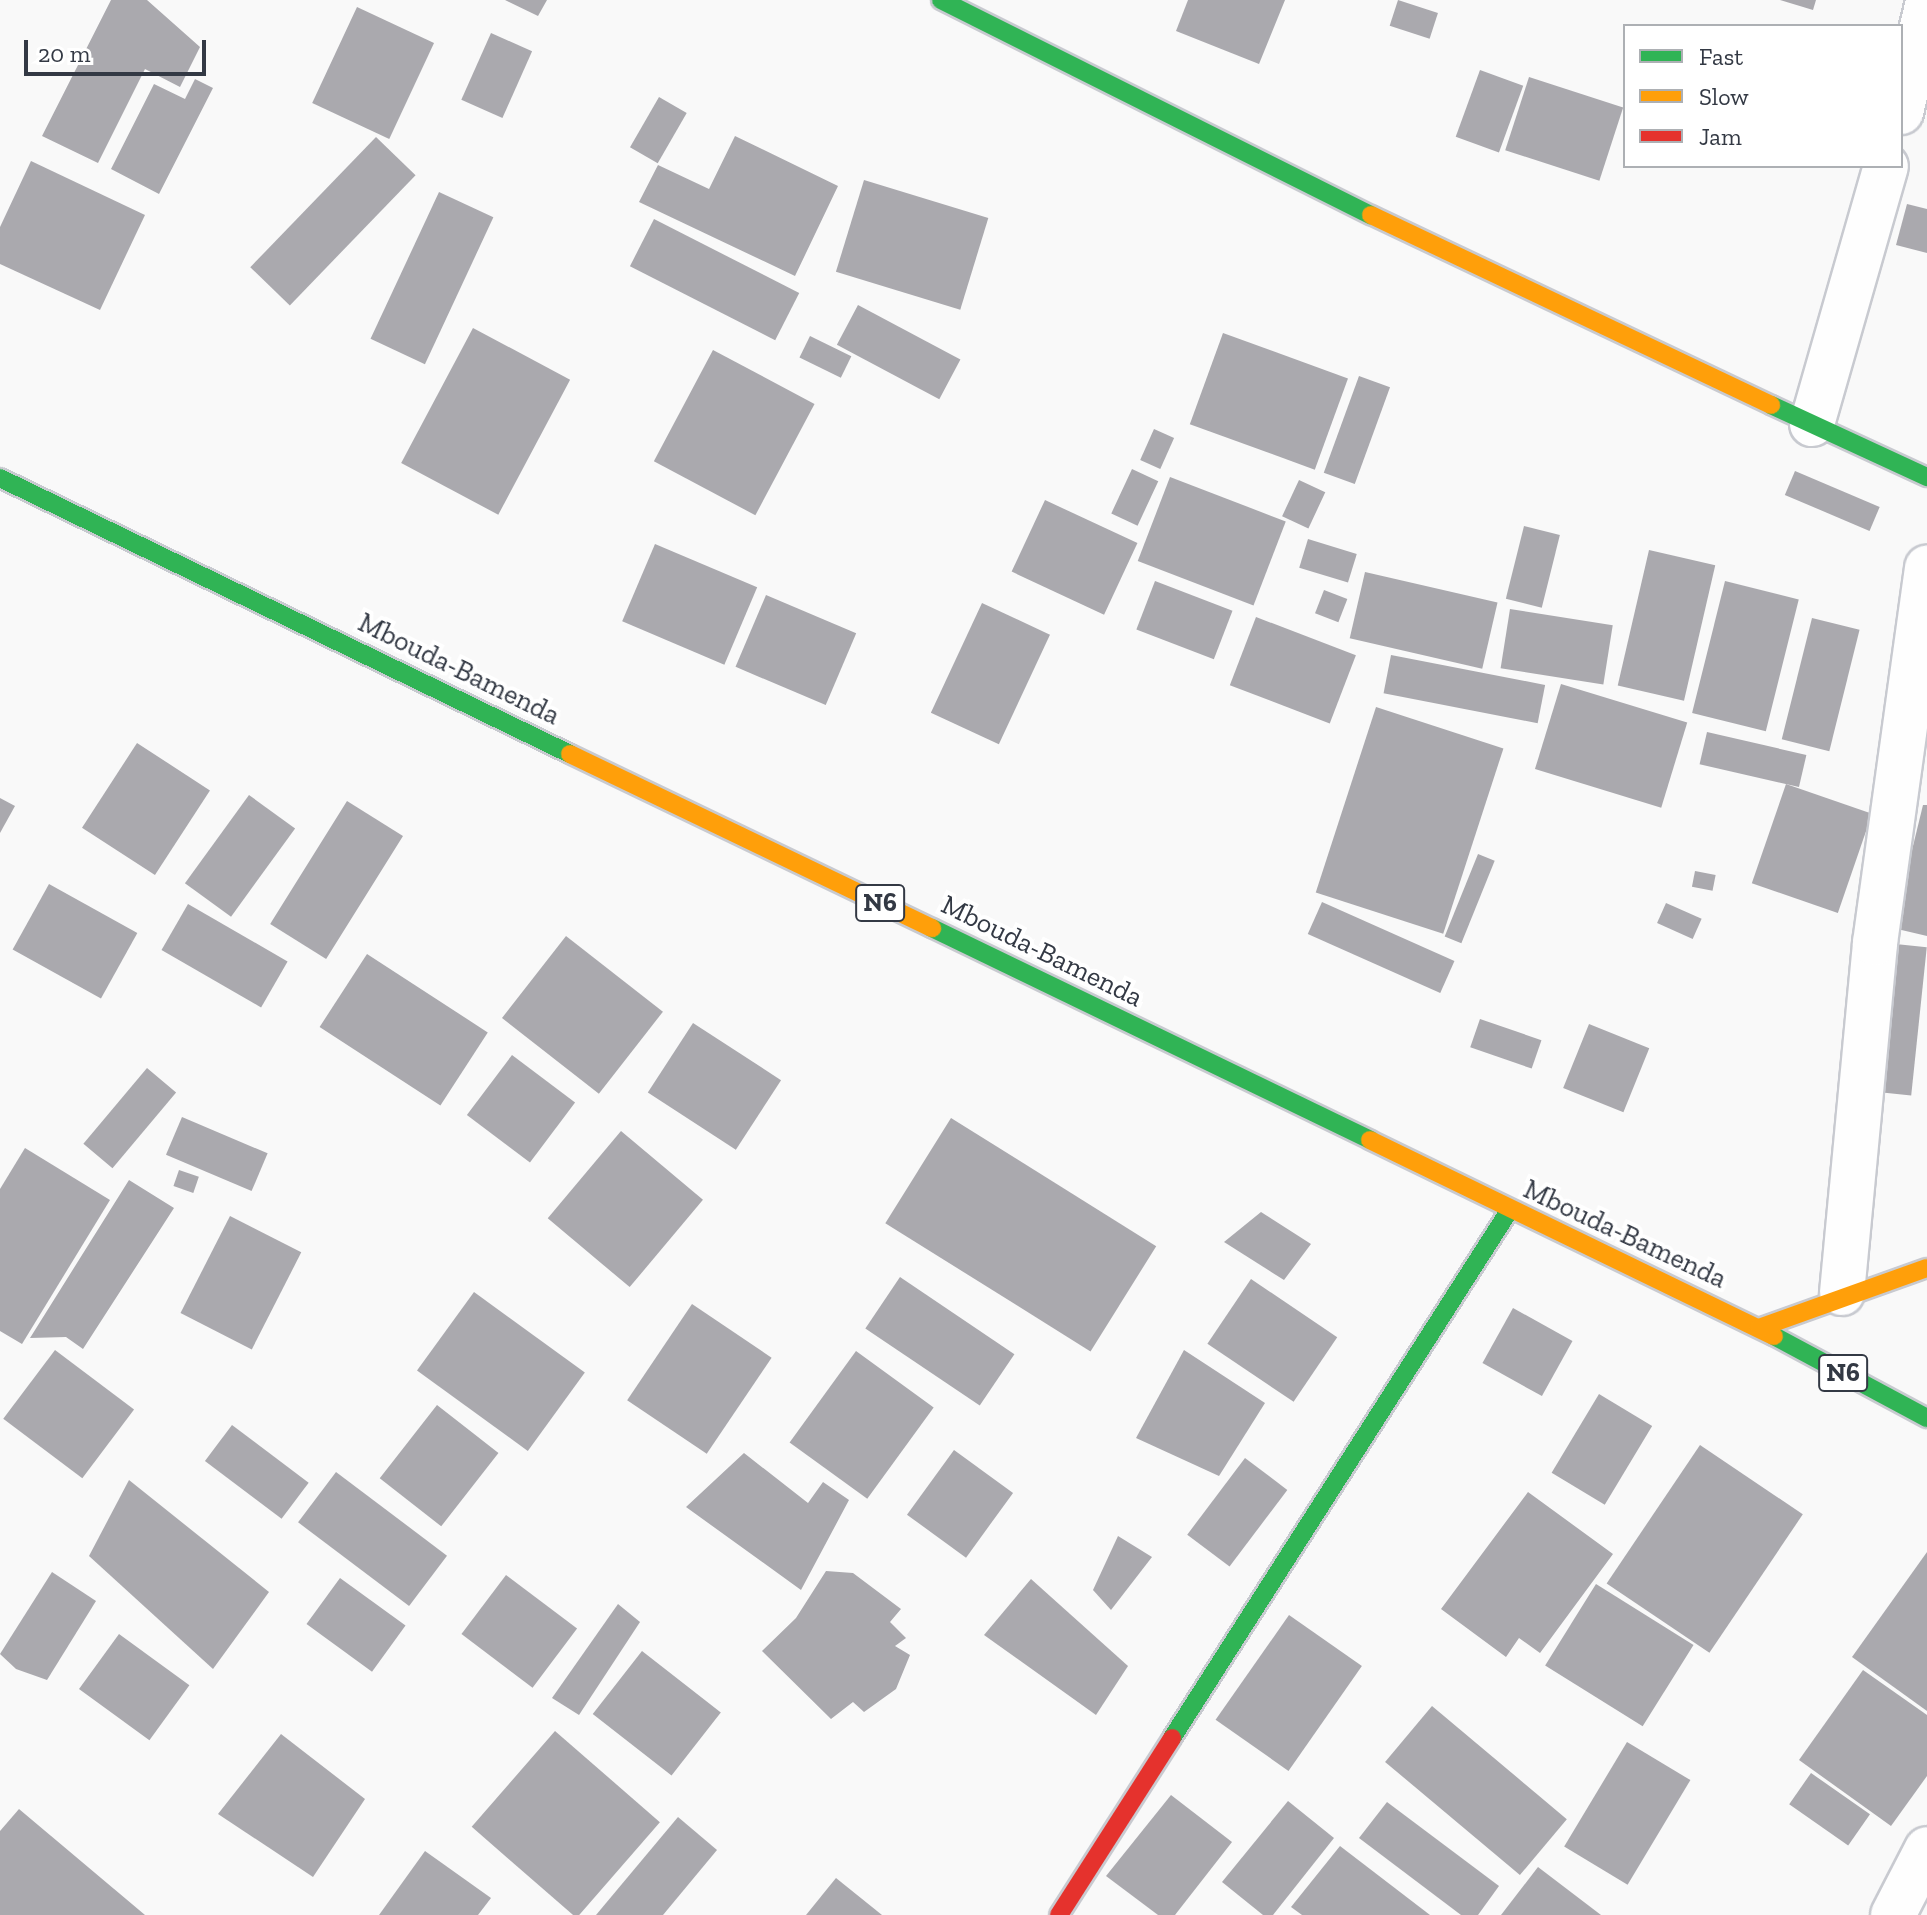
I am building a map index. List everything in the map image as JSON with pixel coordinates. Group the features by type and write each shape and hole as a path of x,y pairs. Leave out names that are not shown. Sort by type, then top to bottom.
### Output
{"main road":[{"path":"941,0 1480,270 1927,477"},
{"name":"Mbouda-Bamenda","path":"0,478 1509,1211 1759,1328 1927,1418"},
{"path":"1059,1915 1509,1211"},
{"path":"1759,1328 1842,1293 1927,1268"}],"street":[{"path":"1903,104 1927,6"},
{"path":"1812,424 1885,168"},
{"path":"1842,1293 1875,943 1927,568"},
{"path":"1893,1915 1927,1849"}],"building":[{"path":"111,0 147,0 200,47 180,87 145,69 98,163 42,136"},
{"path":"505,0 547,0 538,16"},
{"path":"1188,0 1285,0 1259,64 1176,31"},
{"path":"1398,0 1438,13 1430,39 1390,26"},
{"path":"1780,0 1816,0 1813,10"},
{"path":"357,7 434,43 389,139 312,103"},
{"path":"491,33 532,51 502,118 461,100"},
{"path":"1480,70 1523,86 1499,152 1456,137"},
{"path":"1529,77 1623,108 1599,181 1505,150"},
{"path":"195,79 213,88 159,194 111,169 154,84 185,99"},
{"path":"659,97 687,113 658,163 630,147"},
{"path":"735,136 838,186 795,276 639,202 658,165 709,189"},
{"path":"376,137 416,175 290,305 250,267"},
{"path":"31,161 145,215 100,310 0,264 0,227"},
{"path":"864,180 988,218 960,310 836,272"},
{"path":"439,192 493,217 425,364 371,339"},
{"path":"1907,204 1927,209 1927,253 1896,245"},
{"path":"654,219 799,293 775,340 630,266"},
{"path":"858,305 960,359 939,399 837,345"},
{"path":"473,328 570,380 498,515 401,463"},
{"path":"1223,333 1348,378 1315,470 1190,424"},
{"path":"810,336 851,356 841,378 799,358"},
{"path":"713,350 815,404 755,515 654,461"},
{"path":"1359,376 1390,387 1355,484 1324,473"},
{"path":"1154,429 1174,438 1160,469 1140,460"},
{"path":"1132,469 1158,481 1138,526 1111,513"},
{"path":"1795,471 1880,507 1870,531 1785,495"},
{"path":"1170,477 1286,521 1254,605 1138,561"},
{"path":"1299,480 1325,492 1308,529 1282,516"},
{"path":"1045,500 1137,543 1104,615 1012,572"},
{"path":"1524,526 1560,535 1542,608 1506,599"},
{"path":"1308,539 1357,554 1348,583 1299,568"},
{"path":"655,544 757,587 724,665 622,621"},
{"path":"1649,550 1715,565 1684,701 1618,685"},
{"path":"1365,572 1498,603 1482,669 1350,638"},
{"path":"1155,581 1232,611 1214,659 1136,630"},
{"path":"1725,581 1799,599 1766,731 1692,713"},
{"path":"1324,590 1347,599 1338,622 1315,613"},
{"path":"766,595 856,633 826,705 736,667"},
{"path":"982,603 1050,635 999,744 931,713"},
{"path":"1510,609 1613,625 1603,685 1501,668"},
{"path":"1256,617 1356,655 1330,723 1230,685"},
{"path":"1812,618 1860,630 1829,751 1782,739"},
{"path":"1391,655 1545,685 1538,723 1384,693"},
{"path":"1561,684 1687,723 1661,808 1535,769"},
{"path":"1376,707 1503,748 1443,934 1316,892"},
{"path":"1707,732 1806,755 1799,787 1700,764"},
{"path":"137,743 210,790 155,875 82,828"},
{"path":"1786,784 1872,814 1838,913 1752,883"},
{"path":"249,795 295,829 231,917 185,883"},
{"path":"0,798 15,806 0,833"},
{"path":"347,801 403,836 326,959 270,924"},
{"path":"1923,805 1927,805 1927,936 1893,928"},
{"path":"1478,854 1495,861 1461,943 1445,937"},
{"path":"1695,871 1716,875 1713,891 1692,887"},
{"path":"49,884 137,933 101,999 13,950"},
{"path":"1322,902 1454,961 1440,993 1308,934"},
{"path":"1666,903 1702,919 1693,939 1657,923"},
{"path":"188,904 288,962 261,1007 162,950"},
{"path":"566,936 663,1012 599,1094 502,1018"},
{"path":"1886,943 1927,947 1911,1095 1870,1091"},
{"path":"367,954 488,1032 440,1105 320,1027"},
{"path":"1480,1019 1541,1040 1532,1069 1470,1047"},
{"path":"693,1023 781,1080 736,1150 648,1093"},
{"path":"1589,1024 1649,1048 1623,1112 1563,1088"},
{"path":"512,1055 575,1103 530,1162 467,1115"},
{"path":"147,1068 176,1092 112,1168 83,1144"},
{"path":"182,1117 268,1153 252,1191 166,1155"},
{"path":"951,1118 1156,1246 1091,1351 885,1223"},
{"path":"621,1131 703,1200 630,1287 548,1218"},
{"path":"25,1148 110,1200 22,1344 0,1331 0,1189"},
{"path":"179,1170 199,1177 193,1193 173,1186"},
{"path":"129,1180 174,1208 83,1349 66,1337 30,1338"},
{"path":"1261,1212 1311,1244 1284,1280 1224,1242"},
{"path":"230,1216 301,1252 252,1349 181,1313"},
{"path":"900,1277 1014,1354 980,1406 865,1328"},
{"path":"1251,1279 1337,1337 1294,1402 1207,1344"},
{"path":"474,1292 585,1373 528,1451 417,1370"},
{"path":"692,1304 772,1358 707,1454 627,1400"},
{"path":"1513,1308 1572,1341 1542,1396 1482,1363"},
{"path":"55,1350 134,1410 82,1478 3,1419"},
{"path":"1184,1350 1265,1403 1219,1476 1136,1438"},
{"path":"856,1351 934,1407 867,1499 790,1442"},
{"path":"1599,1394 1652,1426 1605,1505 1552,1473"},
{"path":"437,1405 498,1453 441,1526 380,1478"},
{"path":"232,1425 309,1483 282,1519 205,1461"},
{"path":"1700,1445 1803,1514 1709,1653 1607,1583"},
{"path":"954,1450 1013,1493 966,1558 907,1515"},
{"path":"744,1453 808,1503 823,1482 849,1500 801,1590 686,1507"},
{"path":"1245,1458 1287,1490 1230,1567 1187,1535"},
{"path":"336,1472 447,1556 409,1606 298,1522"},
{"path":"129,1480 269,1592 213,1669 89,1556"},
{"path":"1528,1492 1613,1554 1540,1653 1519,1638 1506,1657 1441,1609"},
{"path":"1118,1536 1152,1557 1111,1610 1093,1590"},
{"path":"1927,1552 1927,1711 1852,1657"},
{"path":"826,1571 853,1573 901,1609 890,1622 906,1638 895,1646 910,1655 896,1689 864,1712 853,1702 831,1719 762,1651 796,1618"},
{"path":"52,1572 96,1601 47,1680 16,1669 0,1654"},
{"path":"506,1575 577,1629 533,1688 461,1634"},
{"path":"340,1578 406,1626 372,1672 306,1624"},
{"path":"1031,1579 1128,1666 1096,1715 984,1635"},
{"path":"1596,1584 1694,1645 1643,1726 1545,1665"},
{"path":"618,1604 640,1622 579,1715 552,1698"},
{"path":"1289,1615 1362,1666 1288,1771 1216,1720"},
{"path":"119,1634 189,1685 149,1740 79,1689"},
{"path":"642,1651 721,1713 672,1776 593,1714"},
{"path":"1863,1670 1927,1715 1927,1776 1891,1826 1799,1760"},
{"path":"1432,1706 1567,1819 1520,1875 1385,1762"},
{"path":"555,1731 660,1822 579,1915 573,1915 472,1827"},
{"path":"281,1734 365,1799 313,1877 218,1814"},
{"path":"1627,1742 1690,1780 1628,1885 1564,1847"},
{"path":"1811,1773 1870,1814 1848,1845 1789,1804"},
{"path":"1171,1795 1232,1842 1175,1915 1158,1915 1106,1876"},
{"path":"1288,1801 1334,1838 1273,1915 1263,1915 1222,1882"},
{"path":"1387,1802 1499,1886 1478,1915 1461,1915 1359,1838"},
{"path":"19,1809 145,1915 0,1915 0,1831"},
{"path":"678,1817 717,1850 663,1915 596,1915"},
{"path":"1340,1846 1430,1915 1302,1915 1291,1907"},
{"path":"425,1851 491,1898 478,1915 379,1915"},
{"path":"1538,1867 1601,1915 1501,1915"},
{"path":"836,1878 882,1915 806,1915"}],"traffic: fast":[{"path":"941,0 1371,215"},
{"path":"1771,405 1927,477"},
{"path":"0,478 570,754"},
{"path":"932,928 1370,1140"},
{"path":"1172,1738 1509,1211"},
{"path":"1774,1336 1927,1418"}],"traffic: slow":[{"path":"1371,215 1771,405"},
{"path":"570,754 932,928"},
{"path":"1370,1140 1774,1336"},
{"path":"1759,1328 1927,1268"}],"traffic: jam":[{"path":"1059,1915 1172,1738"}]}
